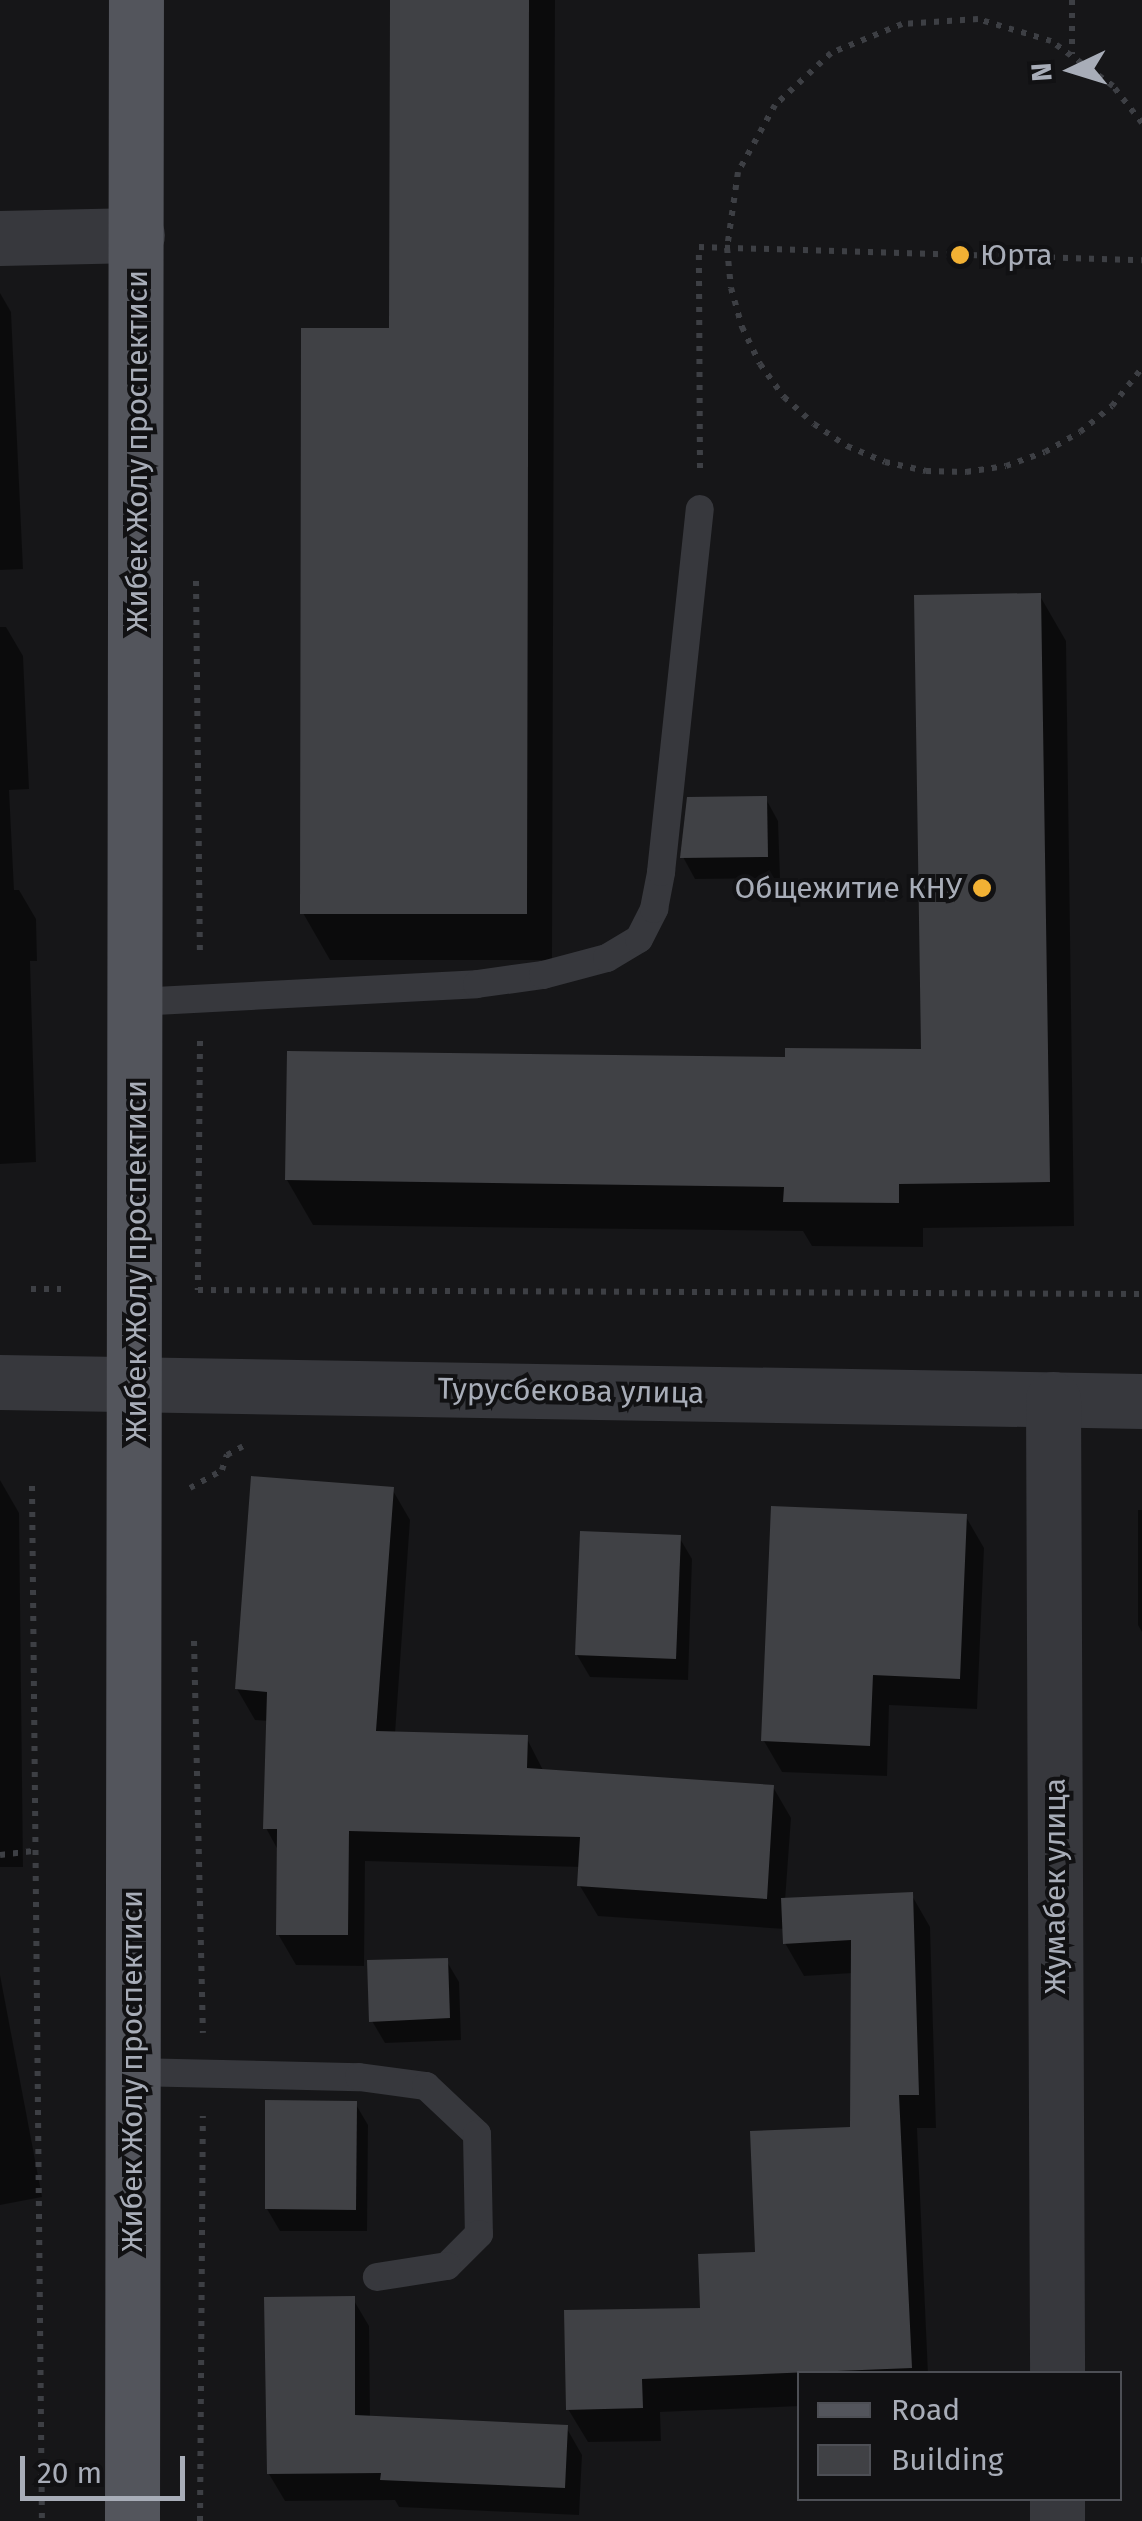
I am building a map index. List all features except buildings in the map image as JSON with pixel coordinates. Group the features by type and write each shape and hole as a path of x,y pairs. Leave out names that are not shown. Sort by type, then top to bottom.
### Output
{"main road":[{"name":"Жибек Жолу проспектиси","path":"132,2521 136,0"}],"street":[{"path":"0,238 137,235"},
{"name":"Турусбекова улица","path":"0,1382 1142,1401"},
{"name":"Жумабек улица","path":"1053,1399 1057,2371"}],"lane":[{"path":"136,1002 510,980 607,958 639,940 654,909 661,872 700,509"},
{"path":"132,2072 360,2077 426,2086 477,2134 479,2234 447,2266 377,2277"}],"path":[{"path":"1072,0 1072,54"},
{"path":"1142,123 1113,86 1072,54 1015,28 978,20 940,19 884,30 831,54 775,105 738,172 727,248 730,288 742,327 776,386 814,424 848,446 886,462 966,472 1006,466 1045,452 1112,406 1142,368"},
{"path":"700,509 699,247 1142,260"},
{"path":"196,566 198,1290 1142,1294"},
{"path":"31,1289 61,1289"},
{"path":"191,1506 190,1487 222,1470 227,1455 239,1446 254,1446"},
{"path":"32,1486 42,2521"},
{"path":"193,1624 204,2074 200,2521"},
{"path":"0,1855 34,1851"}],"place":[{"name":"Юрта","path":"960,255"},
{"name":"Общежитие КНУ","path":"982,888"}]}
